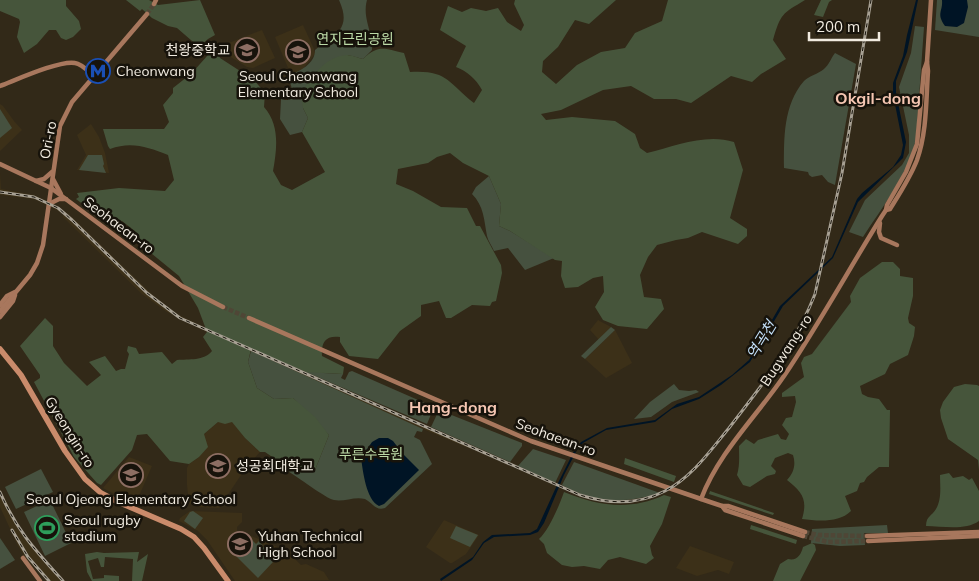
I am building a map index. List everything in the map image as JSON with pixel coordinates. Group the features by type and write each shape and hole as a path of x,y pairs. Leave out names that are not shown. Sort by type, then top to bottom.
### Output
{"main road":[{"name":"Bugwang-ro","path":"701,499 716,465 785,374 886,210 910,164 917,144 924,70 927,62 930,0"},
{"name":"Ori-ro","path":"0,309 16,292 38,263 43,245 58,138 63,117 72,102 148,14"},
{"path":"0,86 49,68 71,63 80,64 94,76"},
{"name":"Seohaean-ro","path":"0,164 51,188 182,286 223,306"},
{"path":"36,181 44,179 53,171"},
{"path":"49,204 65,198 52,177"},
{"path":"882,216 879,228 880,236 884,240 897,245"},
{"name":"Ori-ro","path":"0,317 13,301 16,292"},
{"name":"Seohaean-ro","path":"249,318 531,441 722,506 728,506 804,534"},
{"name":"Gyeongin-ro","path":"0,349 21,375 65,451 85,479 102,493 143,514 181,529 194,537 228,581"},
{"path":"868,539 979,532"},
{"path":"930,536 979,536"},
{"path":"23,558 40,581"}],"shaded area":[{"name":"Seoul Cheonwang Elementary School","path":"303,25 315,54 302,70 291,75 275,37"},
{"name":"천왕중학교","path":"262,30 275,58 253,68 247,67 224,53 221,46"},
{"path":"0,104 22,130 0,151"},
{"path":"91,124 99,137 105,153 109,173 77,170 86,155 77,135"},
{"path":"0,173 1,189 34,195 54,204 73,218 158,300 175,313 205,328 207,332 167,312 142,294 63,217 63,214 34,199 0,195"},
{"path":"598,320 611,327 599,340 590,330"},
{"path":"615,330 632,363 606,378 585,359"},
{"path":"251,349 472,446 471,449 253,353"},
{"name":"성공회대학교","path":"232,421 245,438 260,452 245,469 219,508 198,507 189,503 187,468 189,464 199,457 204,434 218,422"},
{"name":"Seoul Ojeong Elementary School","path":"129,457 152,466 136,503 103,488"},
{"path":"0,489 23,534 65,581 48,581 26,558 18,546 0,507"},
{"name":"Yuhan Technical High School","path":"190,511 242,513 242,522 237,527 237,533 249,535 280,548 289,553 301,565 306,564 324,572 329,580 235,581 207,540 198,531 179,521 180,518"},
{"path":"444,520 479,535 466,554 452,563 426,547"},
{"path":"690,546 734,562 729,574 718,570 697,576 676,568"}],"green space":[{"path":"0,0 66,0 66,6 79,21 81,29 73,37 66,40 61,38 56,30 49,30 37,44 24,53 17,37 19,19 0,11"},
{"path":"126,0 149,0 158,5 200,0 215,35 199,47 177,28 152,18 142,9 140,11"},
{"name":"연지근린공원","path":"339,0 367,0 366,13 372,50 363,59 348,55 303,108 308,118 302,132 290,135 280,119 281,99 288,100 287,93 292,89 288,76 310,63 315,50 340,30 344,18"},
{"path":"515,0 616,0 589,24 575,20 558,47 543,61 542,72 556,84 577,65 601,52 625,48 635,33 662,21 668,0 805,0 783,15 773,40 786,59 761,74 752,82 731,76 691,103 676,99 654,99 631,86 603,90 561,110 541,114 546,120 572,117 615,121 635,134 640,148 647,153 702,140 713,139 734,142 743,170 730,218 747,229 747,236 738,244 702,232 688,238 657,245 648,257 640,275 644,297 661,299 664,309 647,329 618,326 603,320 595,307 604,292 603,276 593,278 578,287 565,288 561,276 562,261 555,260 499,226 501,204 489,176 463,163 450,153 437,157 428,163 398,169 396,184 413,191 441,207 467,208 476,226 480,226 501,265 502,273 496,301 492,302 490,306 472,305 451,318 446,318 439,301 421,305 421,316 400,331 378,359 349,356 340,342 340,337 331,337 323,344 322,356 344,367 343,374 306,372 251,349 248,362 257,388 274,399 293,398 315,417 329,435 315,470 306,468 288,471 284,465 265,452 260,452 232,422 225,424 218,422 204,434 208,447 189,464 170,461 147,434 137,435 132,450 101,485 97,483 74,457 34,382 40,378 40,375 20,346 45,318 53,326 53,346 64,363 87,386 101,375 89,362 105,356 116,371 125,369 129,354 127,351 128,346 136,348 139,354 162,352 172,364 177,360 201,358 212,351 203,337 207,332 198,308 179,276 146,249 136,232 122,221 101,218 76,199 79,197 77,193 119,188 165,191 174,180 168,155 132,145 110,149 103,129 164,129 169,122 163,105 173,93 173,88 192,73 215,47 220,58 254,80 265,93 264,107 273,122 276,138 273,171 281,185 292,190 325,172 302,132 308,118 303,108 301,95 319,69 339,56 351,55 363,59 373,51 386,49 404,53 410,72 440,75 474,103 482,90 471,76 456,67 466,46 440,30 448,6 462,12 471,8 486,11 498,8 507,22 521,31 524,25 514,4"},
{"path":"821,0 832,0 829,2 823,17 814,15"},
{"path":"937,0 979,0 979,37 935,30"},
{"path":"915,26 924,27 916,139 901,178 863,237 849,232 865,200 902,165 909,153 909,135 899,87 911,53"},
{"path":"835,53 856,64 835,185 828,182 822,175 812,177 808,172 784,168 784,157 788,111 797,90 804,81 824,69"},
{"path":"0,109 12,128 0,138"},
{"path":"88,155 102,155 106,173 79,170"},
{"path":"489,176 501,204 499,226 554,258 525,270 508,248 494,251 488,238 481,208 472,194 476,187"},
{"path":"882,262 893,262 900,269 900,276 913,278 913,296 908,318 909,323 915,327 908,355 890,364 885,374 860,386 862,394 879,399 887,410 890,410 889,467 879,467 864,482 860,483 857,491 845,496 851,511 841,518 828,520 802,519 804,501 797,488 787,480 794,468 793,455 788,453 775,458 771,466 776,471 775,474 767,476 750,487 743,485 737,475 739,446 746,439 754,444 758,440 778,434 781,439 786,440 789,434 782,425 786,418 792,417 796,402 795,396 782,397 782,393 804,377 801,363 804,357 812,354 851,302 850,296 860,278"},
{"path":"611,327 615,330 585,359 581,356"},
{"name":"푸른수목원","path":"251,351 423,429 422,432 417,431 414,437 420,440 432,464 382,509 376,508 365,499 334,500 318,492 288,471 306,468 315,470 329,435 293,398 274,399 257,388 248,362"},
{"name":"푸른수목원","path":"320,371 343,374 341,378 345,380 349,372 352,371 434,407 427,424 306,372"},
{"path":"674,384 679,390 696,390 699,392 672,402 651,417 634,419 650,402"},
{"path":"965,384 979,386 979,470 978,460 948,439 941,418 940,410 943,402 954,387"},
{"name":"푸른수목원","path":"439,410 522,443 522,446 510,462 431,427"},
{"path":"533,449 566,460 555,483 518,466"},
{"path":"625,458 676,476 674,482 624,464"},
{"path":"574,462 660,493 635,499 610,500 574,491 562,485"},
{"path":"41,469 53,492 16,509 5,487"},
{"path":"949,473 953,478 963,476 969,480 972,478 979,491 979,521 960,527 926,526 928,518 936,509 939,501 940,475"},
{"path":"710,491 774,513 773,515 709,494"},
{"path":"564,492 589,501 614,505 639,503 664,495 671,497 662,524 650,546 654,558 646,564 620,557 608,560 600,569 562,565 547,553 544,544 539,539 557,511"},
{"name":"Seoul rugby stadium","path":"50,500 71,543 45,556 24,512"},
{"path":"193,511 203,518 195,529 184,521 190,512"},
{"path":"751,525 797,540 796,544 750,529"},
{"path":"887,525 888,533 864,533 865,545 840,546 811,543 812,529"},
{"path":"456,526 478,535 470,547 450,538"},
{"path":"242,536 249,537 256,544 259,541 263,546 261,549 266,545 274,552 269,557 273,562 258,578 229,549"},
{"path":"0,538 15,560 0,569"},
{"path":"812,543 815,545 816,550 800,581 773,581 780,564 788,559 796,558 800,555 803,547"},
{"path":"97,552 139,552 137,562 148,554 142,581 132,581 133,559 105,557 104,567 101,567 98,558 88,561 93,579 104,578 104,575 119,576 119,581 92,581 87,572 85,554"}],"water":[{"name":"역곡천","path":"916,0 918,0 907,52 896,81 896,93 906,142 903,158 858,202 833,258 783,306 750,362 721,385 699,399 672,409 655,422 606,430 583,443 577,450 564,475 544,523 538,532 530,535 494,537 484,543 472,560 441,581 440,579 473,557 483,542 492,535 530,533 537,529 575,449 581,442 607,428 655,420 677,404 699,397 732,375 749,360 780,306 832,257 857,199 893,167 901,155 903,145 893,94 893,83 903,56"},
{"path":"942,0 967,0 968,7 964,23 957,27 945,26 940,15"},
{"path":"379,438 388,438 393,441 419,470 384,504 379,506 368,492 361,458 372,442"}],"tunnel":[{"path":"147,14 154,4"},
{"path":"223,307 249,318"},
{"path":"805,532 818,535 867,536"},
{"path":"803,536 828,542 868,541"}],"railway":[{"path":"0,192 34,197 58,208 147,293 180,318 580,495 601,500 623,502 644,499 655,496 675,485 708,454 777,364 807,312 815,294 842,173 871,0"},
{"path":"0,492 20,529 35,550 63,581"},
{"path":"12,530 28,557 49,581"}],"place":[{"name":"천왕중학교","path":"247,50"},
{"name":"Seoul Cheonwang Elementary School","path":"298,52"},
{"name":"Cheonwang","path":"98,71"},
{"name":"성공회대학교","path":"218,466"},
{"name":"Seoul Ojeong Elementary School","path":"131,475"},
{"name":"Seoul rugby stadium","path":"47,528"},
{"name":"Yuhan Technical High School","path":"240,544"}],"district":[{"name":"Okgil-dong","path":"878,98"},
{"name":"Hang-dong","path":"453,407"}]}
